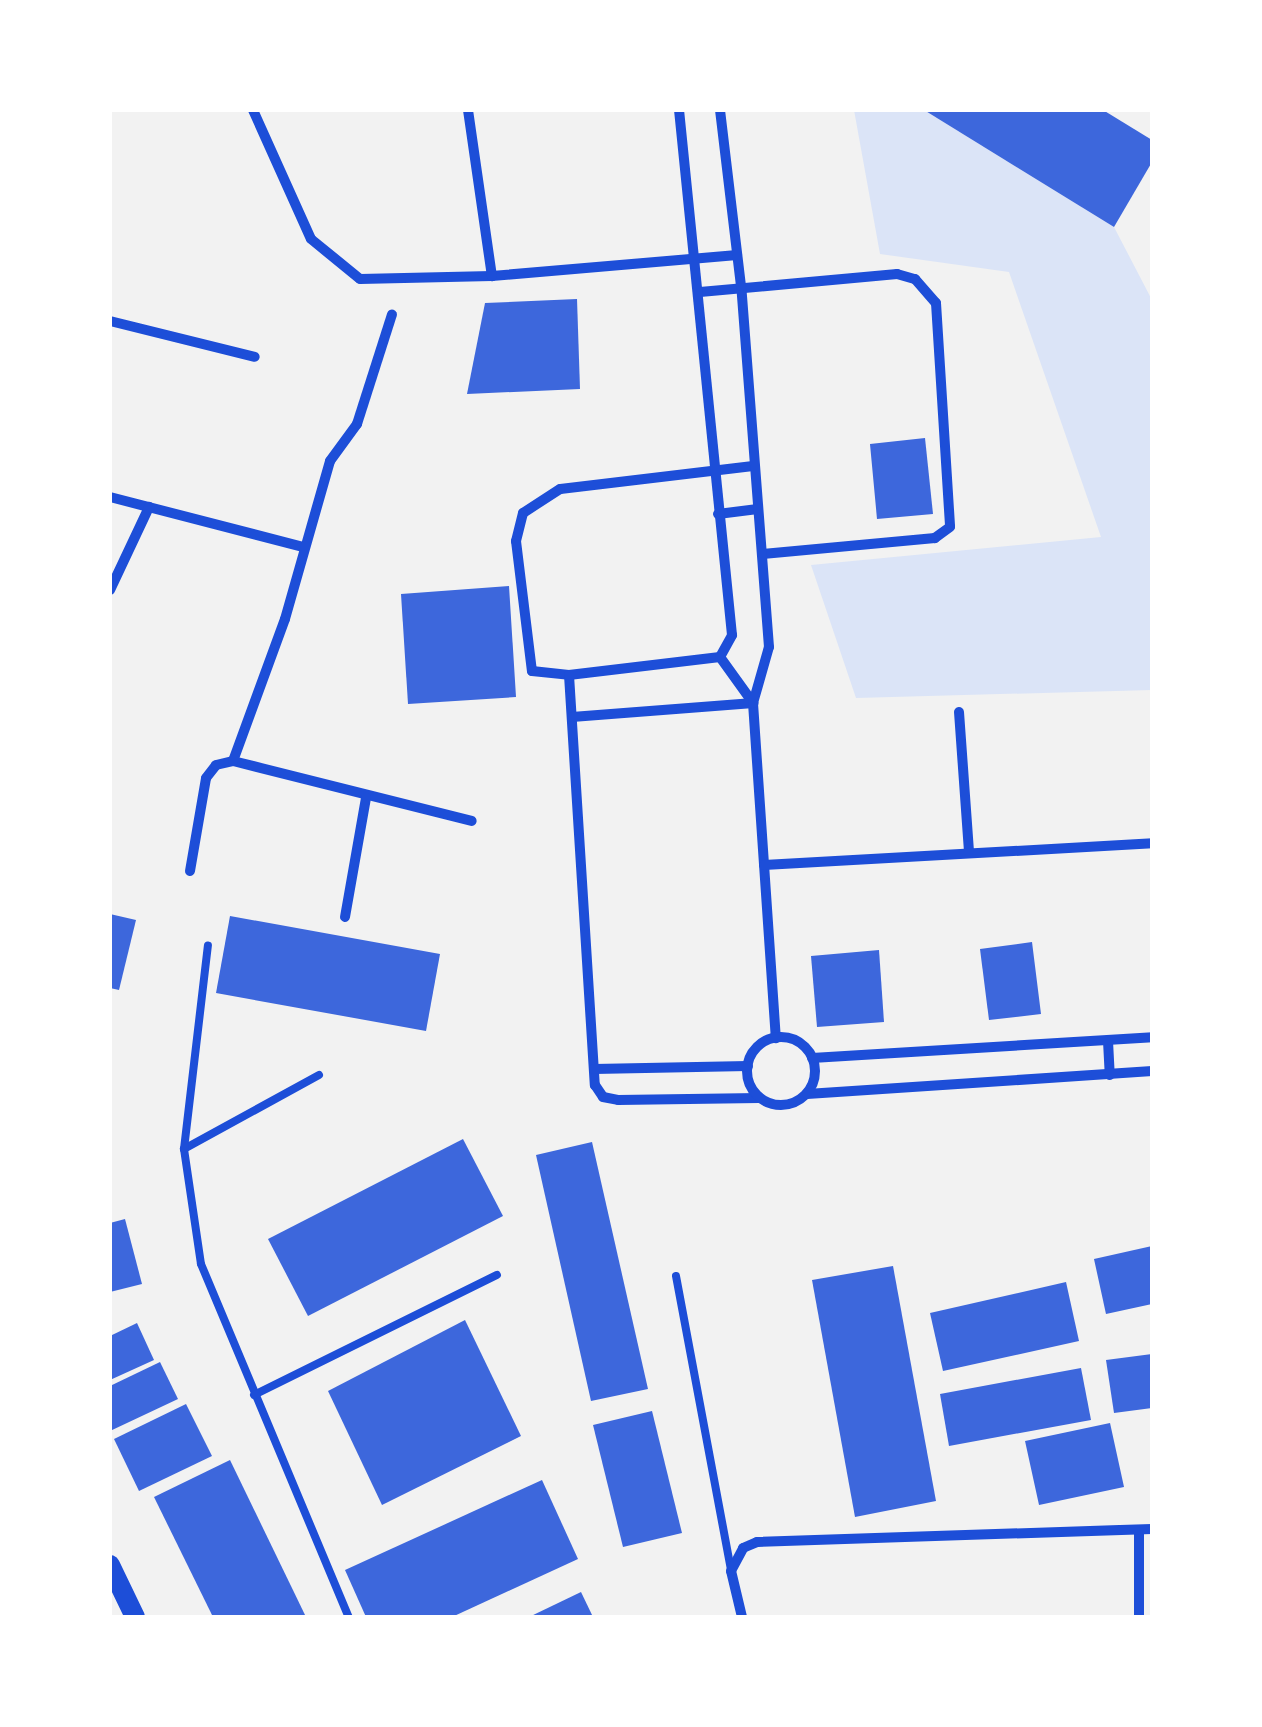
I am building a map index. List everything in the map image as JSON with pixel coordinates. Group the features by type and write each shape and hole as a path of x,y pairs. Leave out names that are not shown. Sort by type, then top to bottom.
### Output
{"main road":[{"path":"110,1565 135,1617"}],"street":[{"path":"253,110 311,238 334,264 360,280 492,276 736,255"},
{"path":"468,110 492,276"},
{"path":"678,110 698,258 713,472 732,635 720,658"},
{"path":"720,110 741,286 763,554 768,647 753,703 776,1038"},
{"path":"700,292 897,274 930,290 939,322 950,528 935,538 763,554"},
{"path":"233,761 330,461 357,424 392,314"},
{"path":"110,320 256,356"},
{"path":"720,658 569,676 544,677 532,671 527,657 516,541 523,512 560,488 754,466"},
{"path":"110,498 304,547"},
{"path":"110,590 149,508"},
{"path":"718,514 758,509"},
{"path":"720,658 753,703"},
{"path":"569,676 594,1069 603,1097 760,1098 792,1104 807,1094 814,1082 812,1058 798,1042 776,1038 756,1048 748,1066 760,1098"},
{"path":"572,717 753,703"},
{"path":"959,712 970,850"},
{"path":"190,871 206,778 216,765 233,761 366,798 472,821"},
{"path":"346,917 366,798"},
{"path":"764,865 970,850 1152,843"},
{"path":"812,1058 1152,1037"},
{"path":"1108,1041 1110,1076"},
{"path":"594,1069 748,1066"},
{"path":"807,1094 1152,1071"},
{"path":"742,1617 731,1571 744,1548 756,1542 1152,1529"},
{"path":"1139,1530 1139,1617"}],"lane":[{"path":"208,945 184,1149 201,1264 348,1617"},
{"path":"184,1149 319,1074"},
{"path":"254,1395 497,1275"},
{"path":"676,1276 731,1571"}],"shaded area":[{"path":"854,110 924,110 1114,227 1152,300 1152,690 856,698 811,565 1101,537 1009,272 880,254"}],"building":[{"path":"924,110 1103,110 1152,140 1152,162 1114,227"},
{"path":"577,299 580,389 467,394 485,303"},
{"path":"925,438 933,514 877,519 870,444"},
{"path":"509,586 516,697 408,704 401,594"},
{"path":"110,914 136,920 119,990 110,988"},
{"path":"230,916 440,954 426,1031 216,993"},
{"path":"1032,942 1041,1014 989,1020 980,949"},
{"path":"879,950 884,1022 817,1027 811,956"},
{"path":"463,1139 503,1216 308,1316 268,1239"},
{"path":"592,1142 648,1389 591,1401 536,1155"},
{"path":"125,1219 142,1284 110,1292 110,1223"},
{"path":"1152,1246 1152,1304 1106,1314 1094,1259"},
{"path":"893,1266 936,1501 855,1517 812,1280"},
{"path":"1066,1282 1079,1341 943,1371 930,1313"},
{"path":"465,1320 521,1436 382,1505 328,1391"},
{"path":"137,1323 154,1360 110,1380 110,1336"},
{"path":"1152,1354 1152,1408 1114,1413 1106,1360"},
{"path":"160,1362 178,1399 110,1431 110,1386"},
{"path":"1081,1368 1091,1420 949,1446 940,1394"},
{"path":"186,1404 212,1456 139,1491 114,1439"},
{"path":"652,1411 682,1533 623,1547 593,1425"},
{"path":"1110,1423 1124,1487 1039,1505 1025,1441"},
{"path":"230,1460 306,1617 213,1617 154,1497"},
{"path":"542,1480 578,1559 452,1617 366,1617 345,1570"},
{"path":"581,1592 593,1617 529,1617"}]}
